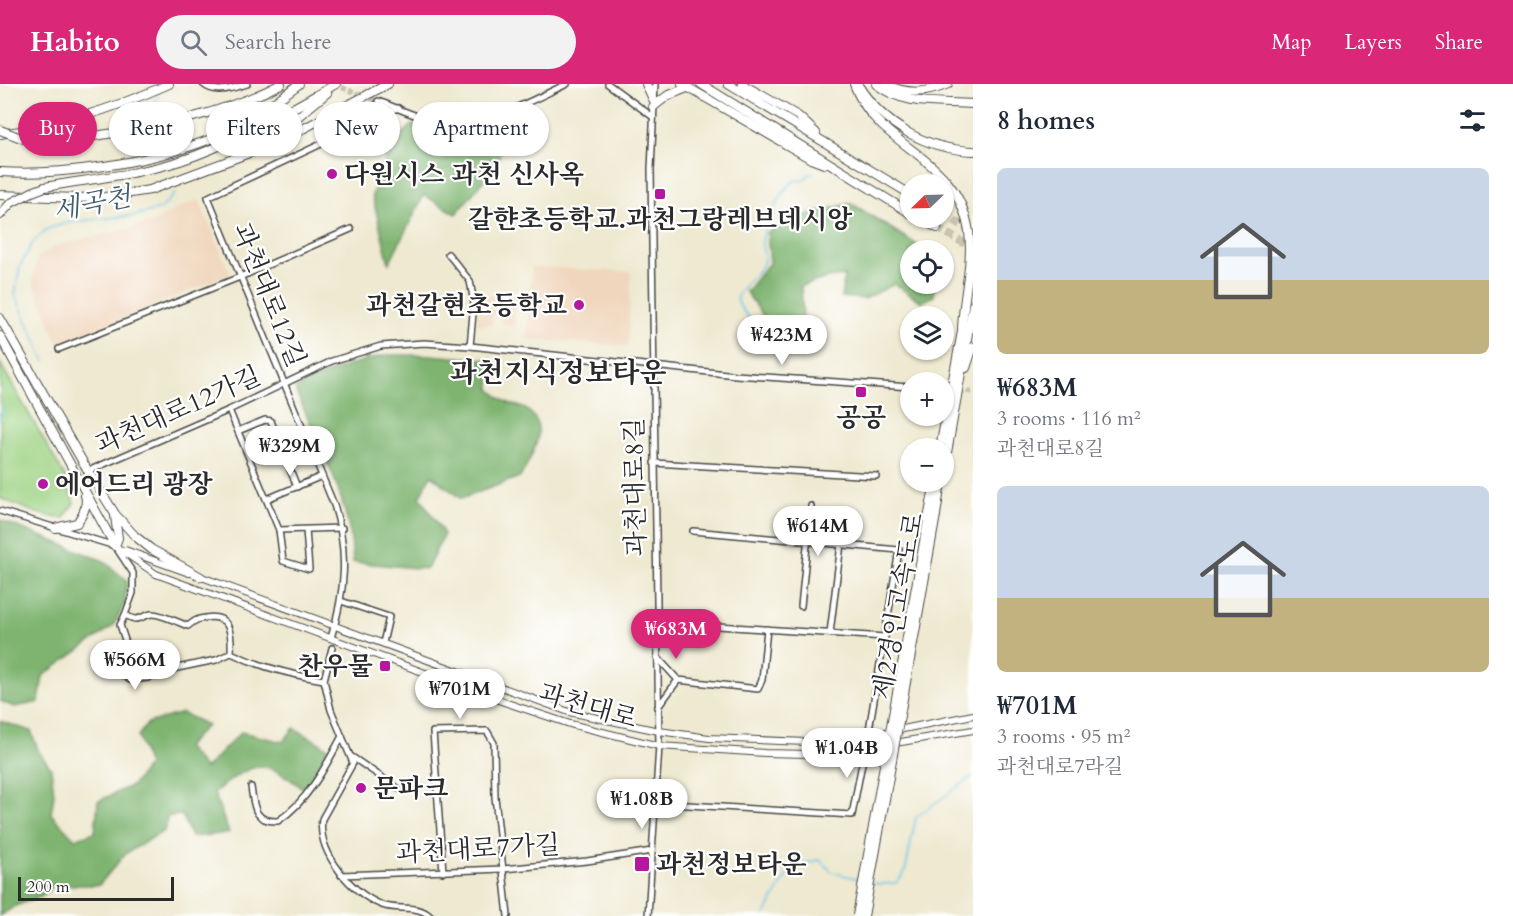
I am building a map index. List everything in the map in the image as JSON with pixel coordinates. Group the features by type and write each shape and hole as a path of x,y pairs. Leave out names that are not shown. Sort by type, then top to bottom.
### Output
{"highway":[{"path":"0,132 37,129 72,120 118,105 169,84"},
{"path":"0,132 24,139 57,140 140,130 232,106 281,84"},
{"path":"0,172 81,169 152,156 201,143 258,114 299,84"},
{"path":"0,215 11,203 45,187 150,170 182,160 246,133 337,84"},
{"path":"241,157 289,124 337,84"},
{"path":"0,195 76,198 150,190 276,143 388,84"},
{"path":"646,84 654,104 684,85 811,159 842,170"},
{"path":"701,84 900,207"},
{"path":"728,84 900,188"},
{"path":"742,84 798,116 825,143"},
{"path":"855,84 880,113 907,133 922,141 945,148 973,151"},
{"path":"855,84 862,103 874,117 937,169 953,189 962,206 970,248 962,328"},
{"path":"876,84 908,100 973,104"},
{"path":"886,84 916,92 948,84"},
{"path":"942,438 973,268"},
{"path":"950,438 973,305"},
{"path":"0,318 115,514 135,536 151,549 201,577"},
{"path":"0,336 115,546"},
{"path":"958,389 973,347"},
{"path":"55,528 77,523 84,512 87,500 84,490"},
{"name":"제2경인고속도로","path":"864,916 932,514 933,492"},
{"name":"제2경인고속도로","path":"857,916 932,514 938,492"},
{"path":"115,514 118,538 115,546"}],"main road":[{"name":"과천대로","path":"115,546 569,712 658,730 709,738 807,742 868,736 973,715"},
{"name":"과천대로","path":"115,546 156,574 570,724 659,746 810,754 865,748 973,730"},
{"path":"156,574 155,570 158,566 164,565"}],"street":[{"path":"203,84 211,90 247,84"},
{"path":"400,109 440,122 475,125 567,84"},
{"path":"608,84 653,117"},
{"name":"과천대로8길","path":"648,916 659,746 652,366 651,169 655,84"},
{"name":"과천대로12길","path":"314,147 208,196 342,528 344,556 341,601 331,638"},
{"path":"59,349 240,277 351,229"},
{"path":"448,254 470,281 474,303 470,346"},
{"name":"과천대로12가길","path":"88,471 229,410 332,361 381,346 424,343 470,346 652,366 900,386"},
{"path":"229,410 279,530 283,561 309,569 306,530"},
{"path":"238,431 265,420 271,421 297,487"},
{"path":"654,464 876,476"},
{"path":"267,499 322,476"},
{"path":"801,606 811,506"},
{"path":"0,511 115,546 133,573 133,593 120,625 126,643 116,671 130,680 148,678 158,672 216,660 231,652"},
{"path":"279,530 342,528"},
{"path":"693,531 900,550 868,736"},
{"path":"830,633 840,544"},
{"path":"341,601 389,617 383,643"},
{"path":"124,615 135,620 144,619 151,614 158,615 188,626 195,620 215,616 223,619 230,630 231,652"},
{"path":"657,622 885,637"},
{"path":"657,657 678,680 758,689 762,680 767,629"},
{"path":"332,648 324,680 331,710 352,757 352,766 327,809 320,829 324,842 341,875 351,886 380,904 393,908 418,909 430,916"},
{"path":"231,652 253,663 324,680"},
{"path":"658,707 678,680"},
{"path":"443,872 433,732 487,731 494,743 495,797 508,916"},
{"path":"251,787 258,816 278,821 298,804 321,774 342,736"},
{"path":"655,802 852,815 865,748"},
{"path":"352,757 399,789"},
{"name":"과천대로7가길","path":"341,875 503,869 587,861 652,851"}],"shaded area":[{"path":"199,200 230,274 59,345 32,280 38,257 56,246 154,222 178,208"},
{"name":"과천갈현초등학교","path":"532,267 631,272 628,346 526,339"},
{"path":"479,295 516,298 514,326 501,322 501,314 493,314 492,325 477,324"}],"green space":[{"path":"412,125 412,156 499,156 497,164 456,214 424,195 389,263 372,195 387,156 400,156 400,136"},
{"path":"851,203 909,240 900,240 900,288 894,284 865,299 841,297 844,276 827,278 801,286 803,317 792,333 763,316 746,292 770,262 767,233 798,217"},
{"path":"910,294 934,294 922,302"},
{"path":"388,355 429,355 491,360 490,389 504,401 527,410 538,425 537,442 520,477 461,499 431,475 420,497 444,534 427,569 353,562 351,539 340,495 295,389 340,368"},
{"path":"0,363 68,482 74,503 64,518 39,514 0,498"},
{"path":"0,520 104,561 127,581 125,603 113,626 43,676 39,702 14,707 0,701"},
{"path":"182,713 207,725 186,747 205,769 241,732 283,742 294,728 328,748 306,790 275,770 264,767 251,769 224,784 214,793 229,833 191,837 182,815 168,816 164,831 125,854 99,885 53,885 43,896 15,906 0,916 0,721 31,731 39,752 51,768 54,794 51,814 75,839 95,832 98,801 133,785 148,766 138,736 148,723"}],"waterway":[{"name":"세곡천","path":"155,102 159,92"},
{"path":"768,337 745,313 737,298 762,266 763,238 778,201 793,182 802,180 813,172"},
{"name":"세곡천","path":"45,361 15,295 20,266 33,242 47,229 70,222 131,216 161,209 175,193"},
{"name":"세곡천","path":"0,419 5,406"},
{"path":"872,883 896,883 905,872 916,817 973,776"},
{"path":"764,916 792,866 820,860 832,872 859,879"}],"tunnel":[{"path":"335,85 378,101"},
{"path":"954,220 973,232"},
{"path":"937,228 973,248"},
{"path":"954,391 973,392"}],"place":[{"name":"다원시스 과천 신사옥","path":"332,174"},
{"name":"갈햔초등학교.과천그랑레브데시앙","path":"660,194"},
{"name":"과천갈현초등학교","path":"579,305"},
{"name":"공공","path":"861,392"},
{"name":"에어드리 광장","path":"43,484"},
{"name":"찬우물","path":"385,666"},
{"name":"문파크","path":"361,788"},
{"name":"과천정보타운","path":"642,864"}],"district":[{"name":"과천지식정보타운","path":"558,373"}]}
